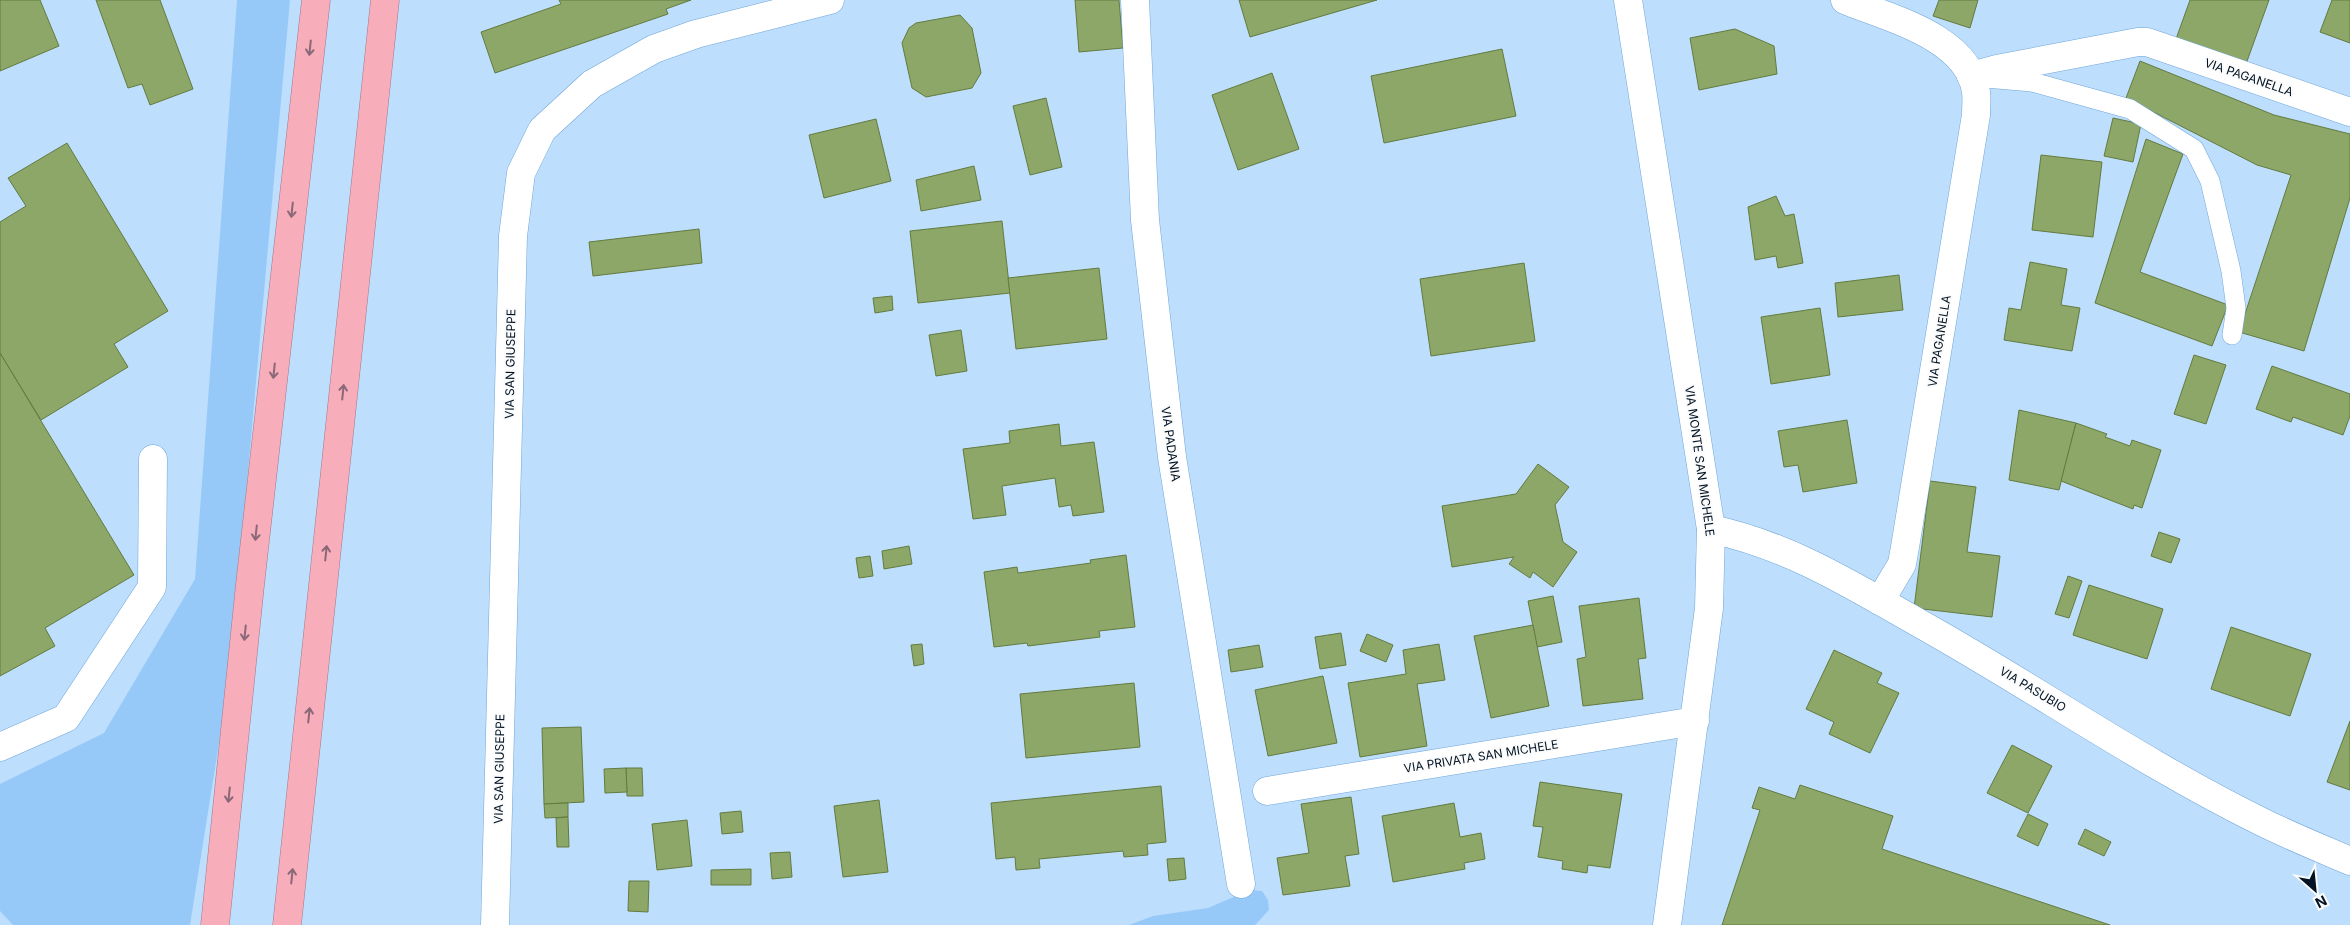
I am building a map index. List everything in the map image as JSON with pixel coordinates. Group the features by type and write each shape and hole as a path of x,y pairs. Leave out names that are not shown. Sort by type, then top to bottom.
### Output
{"highway":[{"path":"215,925 250,585 316,0"},
{"path":"287,925 385,0"}],"street":[{"name":"VIA SAN GIUSEPPE","path":"495,925 513,246 521,173 542,130 592,84 654,49 696,34 830,0"},
{"name":"VIA PADANIA","path":"1134,0 1145,220 1172,457 1241,884"},
{"name":"VIA MONTE SAN MICHELE","path":"1628,0 1711,529 1709,608 1666,925"},
{"name":"VIA PAGANELLA","path":"1845,0 1933,36 1961,61 1971,76 1976,92 1976,115 1902,564 1880,601"},
{"name":"VIA PAGANELLA","path":"1971,76 2027,63 2138,42 2147,42 2350,112"},
{"path":"0,747 66,718 152,588 153,459"},
{"name":"VIA PASUBIO","path":"1711,529 1747,538 1797,556 1997,668 2209,794 2259,821 2350,861"},
{"name":"VIA PRIVATA SAN MICHELE","path":"1266,790 1695,721"}],"lane":[{"path":"1971,76 2032,82 2130,109 2194,149 2210,182 2231,271 2236,308 2232,335"}],"shaded area":[{"path":"237,0 290,0 230,674 190,925 13,925 0,911 0,784 104,733 195,579"},
{"path":"1250,890 1262,891 1268,900 1269,910 1255,925 1129,925 1153,916 1208,908"}],"building":[{"path":"0,0 40,0 59,46 0,71"},
{"path":"96,0 160,0 193,89 150,105 142,84 128,88"},
{"path":"559,0 691,0 666,9 668,14 495,73 481,32 561,4"},
{"path":"1075,0 1119,0 1123,48 1079,52"},
{"path":"1239,0 1377,0 1250,37"},
{"path":"1939,0 1978,0 1970,28 1933,16"},
{"path":"2190,0 2269,0 2246,64 2176,39"},
{"path":"2332,0 2350,0 2350,43 2320,32"},
{"path":"960,15 972,28 981,73 972,88 926,97 912,88 902,43 909,28 916,23"},
{"path":"1735,29 1774,46 1777,74 1699,90 1690,38"},
{"path":"1502,49 1516,116 1384,143 1371,76"},
{"path":"2140,61 2274,115 2350,134 2350,198 2304,351 2239,332 2291,175 2257,165 2126,98"},
{"path":"1272,73 1299,149 1238,170 1212,95"},
{"path":"1046,98 1062,167 1030,175 1013,106"},
{"path":"2113,118 2141,124 2133,162 2104,156"},
{"path":"876,119 891,181 824,198 809,135"},
{"path":"2146,139 2183,154 2140,272 2228,305 2212,346 2095,303"},
{"path":"67,143 168,311 114,344 128,367 41,420 0,353 0,222 26,206 8,178"},
{"path":"2041,155 2102,162 2093,237 2032,230"},
{"path":"974,166 981,200 921,211 916,180"},
{"path":"1776,196 1785,216 1794,214 1803,263 1778,268 1776,256 1755,260 1748,207"},
{"path":"1002,221 1010,293 918,303 910,231"},
{"path":"699,229 702,263 593,276 589,242"},
{"path":"2030,262 2067,269 2061,305 2080,308 2072,351 2004,340 2009,308 2021,310"},
{"path":"1524,263 1535,341 1431,356 1420,279"},
{"path":"1099,268 1107,339 1016,349 1008,278"},
{"path":"1899,275 1903,310 1838,317 1835,283"},
{"path":"892,296 893,310 875,313 873,298"},
{"path":"1820,308 1830,375 1771,384 1761,317"},
{"path":"961,330 967,371 936,376 929,335"},
{"path":"0,353 134,575 45,628 55,646 0,676"},
{"path":"2194,355 2226,365 2206,424 2174,414"},
{"path":"2272,366 2350,394 2350,416 2343,435 2293,417 2291,422 2256,409"},
{"path":"2019,410 2076,423 2059,490 2009,480"},
{"path":"1847,420 1857,483 1803,492 1798,465 1784,467 1778,431"},
{"path":"2076,423 2107,434 2105,437 2130,446 2132,440 2161,450 2142,508 2134,505 2133,509 2061,481"},
{"path":"1059,424 1061,446 1094,442 1104,512 1073,516 1071,505 1059,507 1055,478 1002,486 1006,515 973,519 963,449 1010,443 1009,431"},
{"path":"1538,464 1569,487 1555,505 1563,542 1577,552 1553,587 1533,572 1530,578 1509,564 1514,557 1452,567 1442,506 1516,494"},
{"path":"1930,481 1976,487 1967,552 2000,556 1992,617 1914,608"},
{"path":"2159,532 2180,539 2171,563 2151,556"},
{"path":"909,546 912,564 884,569 882,551"},
{"path":"1126,555 1135,627 1099,631 1100,637 1028,646 1027,643 994,647 984,572 1017,567 1018,573 1091,563 1090,560"},
{"path":"870,556 873,576 859,578 856,558"},
{"path":"2068,576 2082,581 2069,618 2055,614"},
{"path":"2089,585 2163,609 2147,659 2073,635"},
{"path":"1553,596 1562,642 1537,647 1528,601"},
{"path":"1639,598 1646,658 1638,659 1643,699 1583,706 1577,659 1586,657 1579,606"},
{"path":"1533,625 1549,706 1491,718 1474,636"},
{"path":"2231,627 2311,654 2290,716 2211,689"},
{"path":"1341,633 1346,665 1320,669 1315,637"},
{"path":"1367,634 1393,645 1386,662 1360,651"},
{"path":"922,644 924,664 914,666 911,645"},
{"path":"1439,644 1445,680 1417,684 1427,746 1360,757 1348,683 1406,674 1403,650"},
{"path":"1259,645 1263,667 1231,672 1228,650"},
{"path":"1834,650 1882,673 1877,683 1899,693 1870,753 1829,734 1834,722 1806,709"},
{"path":"1323,676 1337,743 1268,756 1255,690"},
{"path":"1134,683 1140,747 1026,758 1020,694"},
{"path":"2350,721 2350,790 2327,782"},
{"path":"581,727 584,802 544,804 542,728"},
{"path":"2012,745 2052,766 2028,813 1987,793"},
{"path":"626,768 642,768 643,796 627,796"},
{"path":"626,768 627,792 605,793 604,769"},
{"path":"1540,782 1622,794 1610,868 1588,865 1587,873 1562,869 1563,861 1538,857 1543,827 1533,826"},
{"path":"1800,785 1893,816 1882,849 2110,925 1722,925 1760,810 1752,808 1759,787 1795,799"},
{"path":"1161,786 1166,842 1147,844 1148,855 1124,857 1123,851 1039,859 1040,868 1016,870 1015,857 996,859 991,803"},
{"path":"1351,797 1359,854 1345,856 1350,886 1283,895 1277,858 1309,853 1301,804"},
{"path":"879,800 888,872 843,877 834,806"},
{"path":"568,803 568,817 545,818 544,804"},
{"path":"1454,803 1460,837 1481,833 1485,859 1464,863 1465,869 1393,882 1382,816"},
{"path":"741,811 743,832 722,834 720,813"},
{"path":"2028,814 2048,824 2038,846 2017,836"},
{"path":"568,817 569,847 557,847 556,818"},
{"path":"687,820 692,866 657,870 652,824"},
{"path":"2085,829 2111,842 2104,856 2078,844"},
{"path":"790,852 792,877 772,879 770,853"},
{"path":"1184,858 1186,879 1169,881 1167,859"},
{"path":"751,869 751,885 711,885 711,870"},
{"path":"629,881 649,881 648,912 628,911"}]}
